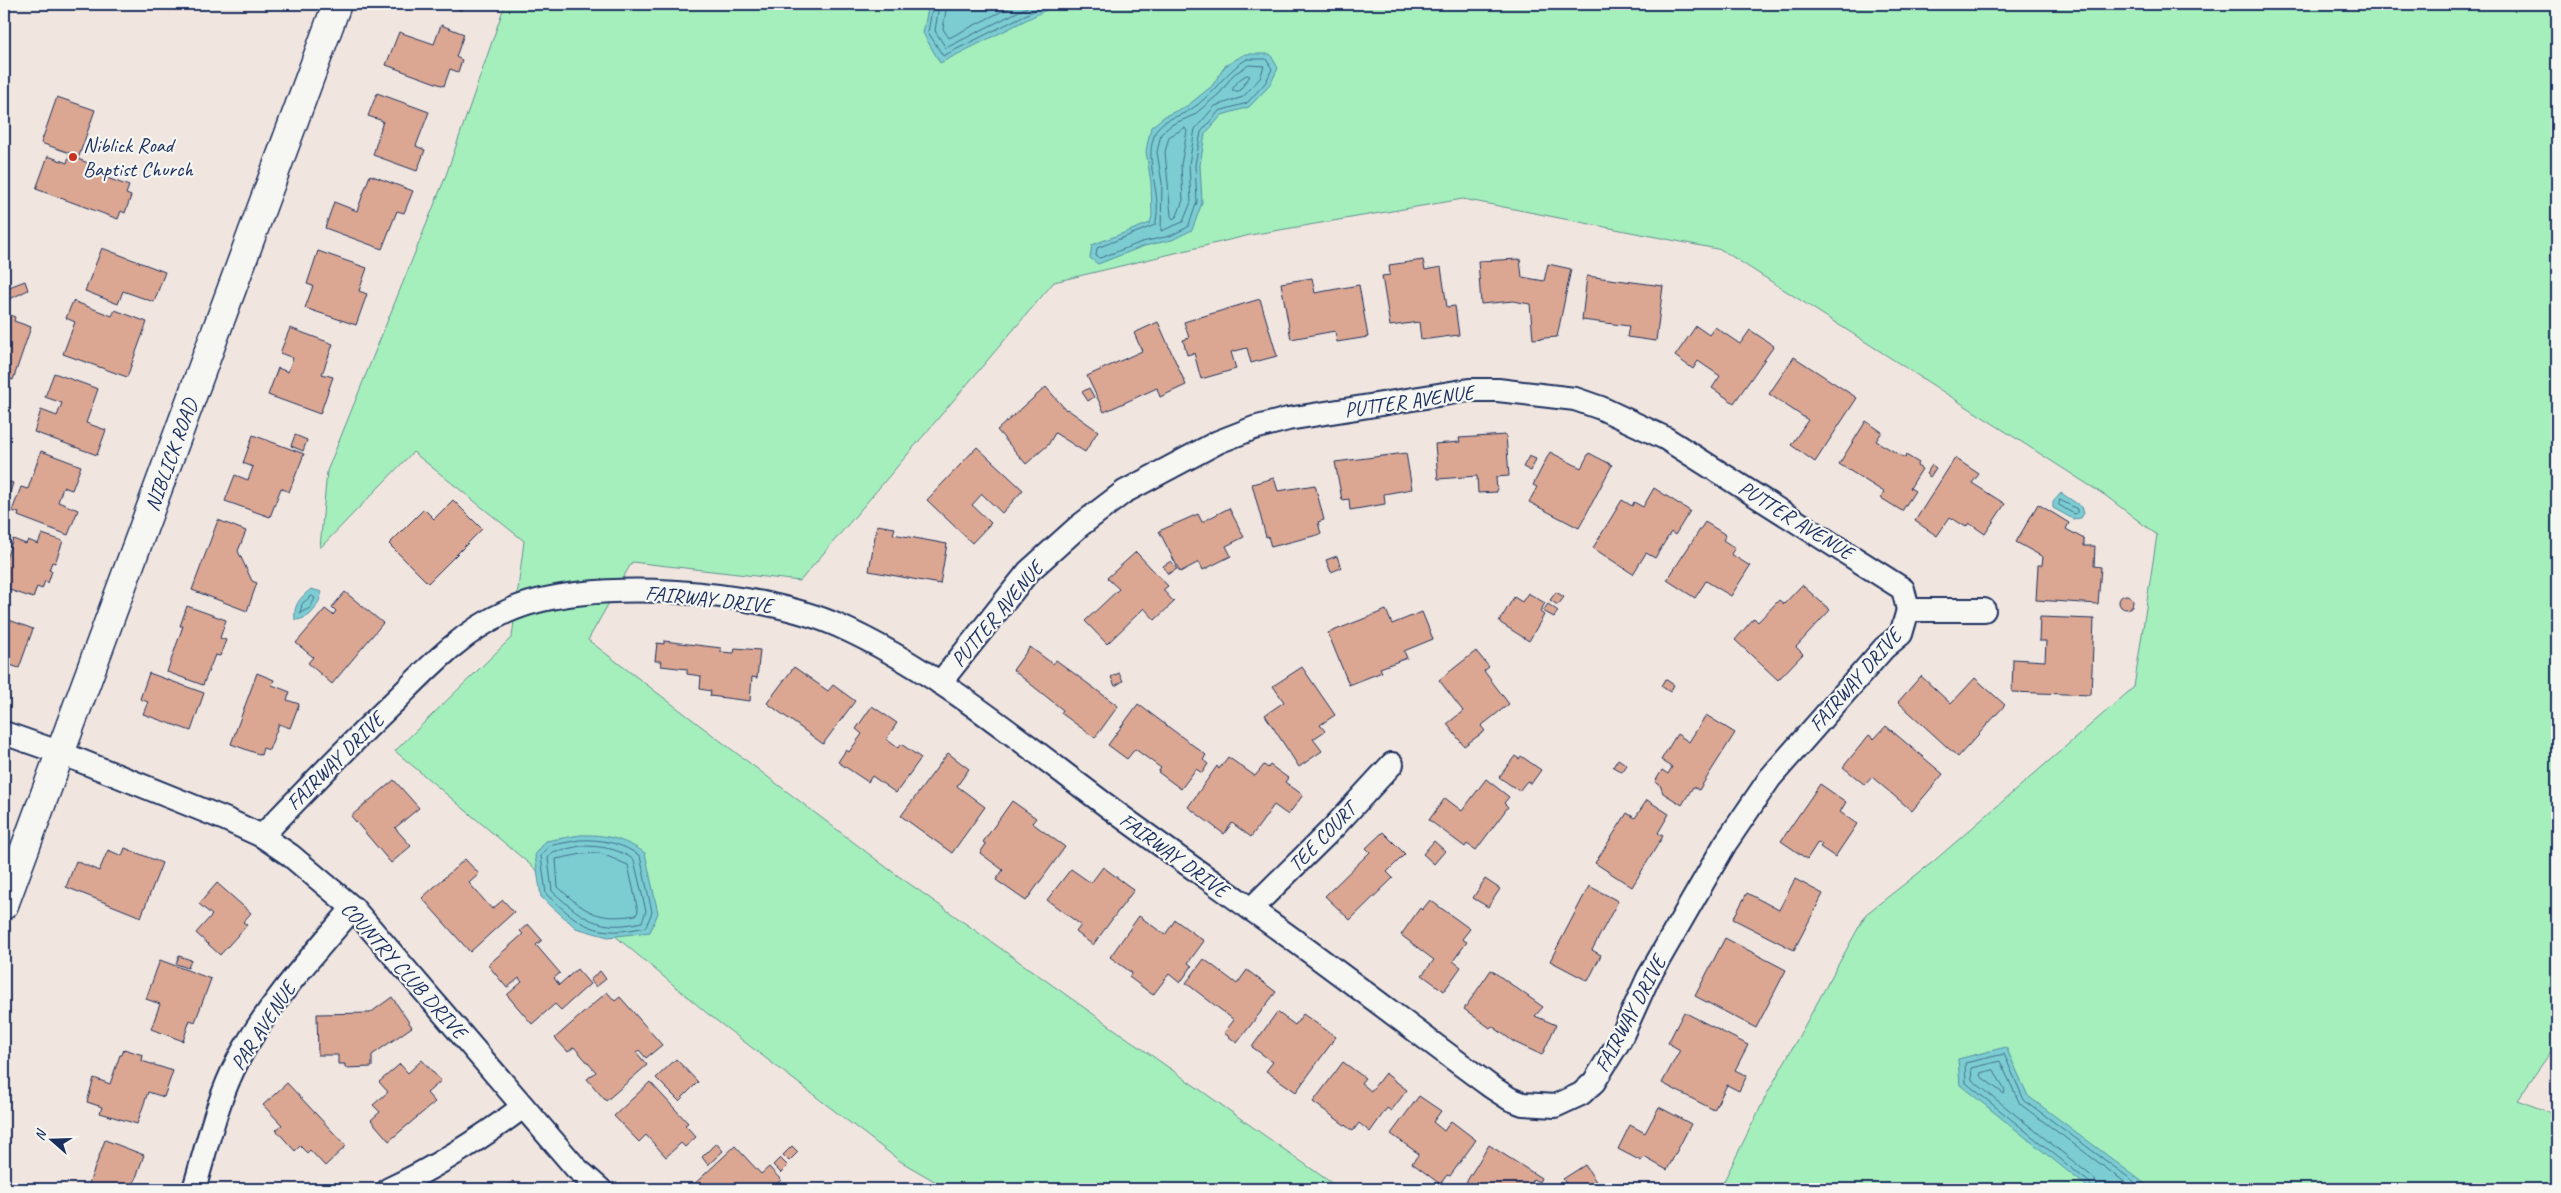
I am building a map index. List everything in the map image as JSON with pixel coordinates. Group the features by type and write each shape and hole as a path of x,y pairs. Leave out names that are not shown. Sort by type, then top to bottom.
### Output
{"main road":[{"name":"NIBLICK ROAD","path":"4,905 62,753 337,4"}],"street":[{"name":"PUTTER AVENUE","path":"940,683 1028,572 1078,527 1124,492 1218,442 1254,428 1288,419 1469,390 1498,390 1575,399 1601,408 1665,438 1903,589 1908,610"},
{"name":"FAIRWAY DRIVE","path":"262,836 354,740 443,654 480,624 510,609 552,598 623,591 747,599 792,608 840,626 940,683 1206,880 1251,910 1510,1099 1523,1104 1554,1106 1581,1094 1594,1082 1620,1040 1648,978 1735,830 1770,778 1884,648 1900,634 1908,610"},
{"path":"1908,610 1984,610"},
{"name":"COUNTRY CLUB DRIVE","path":"4,733 62,753 262,836 290,855 353,908 576,1168 600,1189"},
{"name":"TEE COURT","path":"1251,910 1333,828 1392,764"},
{"name":"PAR AVENUE","path":"194,1189 215,1116 238,1060 274,1004 353,908"},
{"path":"389,1189 427,1172 480,1139 523,1107"}],"green space":[{"path":"505,4 2557,4 2557,1043 2517,1100 2557,1115 2557,1189 1720,1189 1767,1094 1866,914 1934,861 2134,687 2157,535 2106,496 1722,250 1463,199 1250,235 1054,282 800,581 632,562 588,640 890,870 1340,1189 948,1189 900,1161 708,1014 395,751 512,637 524,541 413,452 320,548 327,471 445,178"}],"water":[{"path":"929,4 1058,4 940,63 923,33"},
{"path":"1245,54 1270,54 1278,68 1270,85 1249,107 1222,115 1205,134 1200,165 1202,203 1192,230 1172,240 1144,246 1098,264 1090,258 1092,245 1150,223 1152,216 1151,183 1146,151 1151,127 1165,116 1187,106 1212,86 1225,66"},
{"path":"2061,493 2082,507 2084,513 2081,518 2073,519 2053,508 2053,502"},
{"path":"311,589 322,592 316,607 306,617 295,620 295,610 298,602"},
{"path":"580,835 598,835 614,838 630,844 645,853 658,913 650,932 608,937 576,928 541,897 535,855 546,841"},
{"path":"2006,1047 2028,1096 2152,1189 2090,1189 1960,1085 1958,1059"}],"building":[{"path":"444,4 463,4 461,10"},
{"path":"441,25 464,34 456,57 462,60 458,72 450,69 444,86 386,65 399,32 434,44"},
{"path":"377,93 429,112 416,146 425,150 417,171 373,155 383,121 368,116"},
{"name":"Niblick Road Baptist Church","path":"57,97 95,110 78,159 88,163 85,170 129,186 126,194 131,196 125,213 121,211 118,219 36,189 48,156 67,163 70,153 41,143"},
{"path":"4,123 10,125 7,134 4,134"},
{"path":"370,175 413,191 404,213 397,211 382,249 325,228 334,202 357,211"},
{"path":"102,248 165,272 154,302 123,291 118,304 85,291"},
{"path":"318,251 367,268 359,291 367,294 356,325 305,308 313,286 307,284"},
{"path":"1520,259 1522,277 1544,281 1548,264 1571,269 1557,337 1533,339 1530,304 1513,301 1481,304 1478,261"},
{"path":"1423,260 1425,270 1441,267 1447,307 1455,306 1459,335 1421,340 1419,322 1390,326 1382,276 1390,275 1389,265"},
{"path":"1587,276 1663,286 1656,341 1627,337 1629,326 1582,320"},
{"path":"1312,278 1315,293 1359,285 1368,337 1337,342 1335,331 1291,339 1281,283"},
{"path":"25,281 28,290 4,302 4,289"},
{"path":"1260,299 1277,356 1251,363 1247,348 1231,352 1236,369 1201,379 1194,353 1187,355 1183,340 1189,338 1184,322"},
{"path":"73,301 112,316 115,310 147,322 127,377 63,354 75,322 66,318"},
{"path":"4,313 15,317 14,321 31,327 13,380 4,377"},
{"path":"1158,322 1186,385 1160,397 1157,388 1104,412 1087,376 1142,351 1134,333"},
{"path":"1696,326 1709,335 1715,327 1740,344 1750,330 1774,346 1734,403 1712,388 1720,376 1698,361 1693,369 1675,356"},
{"path":"290,328 333,344 322,374 333,377 320,414 268,395 278,368 288,372 293,358 280,353"},
{"path":"1794,357 1857,398 1815,462 1791,445 1808,420 1769,394"},
{"path":"54,373 98,389 86,423 106,430 97,455 34,432 41,410 57,416 62,403 45,397"},
{"path":"1046,387 1066,410 1098,431 1085,452 1055,433 1048,445 1026,464 997,430"},
{"path":"1089,388 1094,397 1088,401 1082,392"},
{"path":"1866,421 1882,432 1876,441 1905,458 1906,455 1919,463 1917,466 1922,469 1910,488 1915,491 1902,511 1881,498 1884,492 1839,464"},
{"path":"253,435 304,454 289,492 281,488 270,517 225,501 235,475 248,480 253,467 243,463"},
{"path":"295,435 307,440 303,451 291,446"},
{"path":"1506,435 1509,476 1496,477 1497,492 1478,493 1477,476 1438,479 1435,444 1460,442 1459,438"},
{"path":"977,447 1023,490 1002,513 982,494 972,505 991,523 972,543 927,500"},
{"path":"41,451 81,466 72,490 63,487 58,502 78,510 68,535 18,516 19,513 12,511 21,487 28,489"},
{"path":"1550,452 1581,468 1589,453 1612,465 1579,528 1529,502 1537,487 1533,485"},
{"path":"1406,453 1412,489 1384,494 1385,504 1350,510 1349,499 1342,500 1335,462"},
{"path":"1529,456 1536,459 1531,471 1523,467"},
{"path":"1955,458 1979,474 1972,483 2005,504 1985,534 1969,523 1966,527 1950,517 1937,536 1915,521"},
{"path":"1932,465 1936,468 1930,477 1926,474"},
{"path":"1274,478 1278,491 1315,485 1324,520 1318,522 1321,534 1271,547 1268,536 1266,537 1252,484"},
{"path":"4,480 13,483 4,511"},
{"path":"1654,488 1690,511 1675,535 1671,532 1655,558 1646,553 1633,574 1593,548 1622,500 1632,506 1634,502 1643,507"},
{"path":"453,500 482,529 428,583 389,544 424,509 434,519"},
{"path":"2038,504 2069,523 2066,529 2084,539 2084,546 2095,546 2094,566 2101,567 2098,604 2036,600 2038,565 2042,565 2043,557 2016,542"},
{"path":"1229,508 1244,537 1226,546 1231,556 1203,570 1199,562 1180,572 1159,531 1198,514 1202,522"},
{"path":"218,520 246,531 238,551 252,581 257,583 247,611 192,590"},
{"path":"1705,522 1726,535 1723,540 1735,548 1731,554 1750,566 1731,596 1706,581 1695,598 1667,580"},
{"path":"877,525 895,528 893,534 947,544 940,584 869,571"},
{"path":"42,534 63,541 55,563 52,562 49,570 52,571 48,583 45,581 42,589 37,587 33,598 4,588 4,564 13,539 26,544 28,540 38,544"},
{"path":"1136,552 1168,586 1163,590 1174,602 1155,620 1144,608 1107,644 1085,621 1119,589 1107,578"},
{"path":"1337,556 1341,568 1331,572 1326,560"},
{"path":"1171,561 1177,569 1168,574 1163,566"},
{"path":"1802,585 1830,610 1796,647 1803,654 1778,680 1735,640 1754,618 1758,622 1779,600 1784,604"},
{"path":"345,592 383,623 332,684 308,663 313,657 296,643 325,609 333,615 336,611 332,607"},
{"path":"1556,592 1564,597 1558,605 1550,600"},
{"path":"1528,593 1545,603 1540,612 1544,615 1529,641 1499,622 1514,597 1522,602"},
{"path":"2126,595 2131,597 2133,602 2131,607 2126,609 2121,607 2119,602 2121,597"},
{"path":"1548,604 1558,611 1554,617 1543,611"},
{"path":"187,606 226,620 220,638 226,640 220,656 215,655 203,685 167,672 183,626 180,626"},
{"path":"1386,610 1392,624 1422,612 1433,639 1404,651 1407,658 1380,668 1382,672 1349,685 1328,633"},
{"path":"2040,617 2094,619 2091,695 2012,692 2013,659 2045,661 2046,641 2039,641"},
{"path":"4,618 33,629 19,668 4,663"},
{"path":"664,641 721,648 721,652 734,653 735,648 760,650 757,678 752,677 750,701 710,696 711,691 700,689 701,676 687,674 687,669 661,666 662,661 655,661 657,643 664,644"},
{"path":"1030,647 1053,664 1056,660 1118,706 1095,738 1061,713 1063,710 1013,670"},
{"path":"1476,651 1489,667 1484,671 1509,704 1481,726 1485,731 1464,746 1447,724 1463,711 1439,680"},
{"path":"794,667 828,691 833,685 855,701 823,744 767,703"},
{"path":"1302,667 1335,715 1320,725 1325,731 1313,739 1322,751 1299,767 1265,715 1284,702 1273,686"},
{"path":"149,673 204,693 191,731 143,714 148,702 140,699"},
{"path":"257,673 274,680 272,685 290,692 287,700 299,704 290,728 279,724 269,750 263,748 261,755 231,744"},
{"path":"1119,673 1123,681 1115,686 1111,677"},
{"path":"1921,676 1951,704 1975,678 2005,705 1958,757 1898,702"},
{"path":"1665,679 1674,685 1670,692 1661,686"},
{"path":"1138,704 1206,755 1203,760 1208,764 1202,773 1196,769 1181,789 1158,772 1161,768 1135,749 1127,759 1108,745"},
{"path":"872,706 897,723 886,739 898,748 901,744 921,758 896,793 872,776 868,782 838,762 846,750 849,752 862,734 856,729"},
{"path":"1706,715 1735,733 1699,790 1693,787 1682,805 1663,793 1660,785 1655,782 1662,770 1668,774 1672,767 1661,760 1677,734 1689,742"},
{"path":"1886,726 1943,774 1912,811 1872,777 1865,785 1843,767 1869,735 1874,739"},
{"path":"948,753 969,769 957,786 985,807 952,853 901,816"},
{"path":"1515,756 1519,759 1521,756 1541,770 1531,784 1527,781 1519,791 1499,777"},
{"path":"1228,757 1255,776 1264,765 1268,768 1270,765 1288,778 1285,782 1303,795 1288,815 1274,805 1251,837 1232,823 1224,834 1188,807 1217,766 1219,769"},
{"path":"1618,759 1627,765 1622,772 1613,767"},
{"path":"1486,779 1509,797 1504,803 1508,807 1476,850 1467,844 1465,847 1429,820 1445,798 1462,811"},
{"path":"394,780 419,808 395,828 411,846 391,863 351,816"},
{"path":"1820,784 1846,802 1840,812 1857,824 1835,857 1820,847 1822,844 1818,842 1807,859 1781,841"},
{"path":"1647,800 1669,814 1658,833 1663,836 1632,887 1595,863 1627,813 1635,818"},
{"path":"1012,801 1036,818 1032,823 1065,847 1026,901 996,880 1003,870 980,853 986,844 983,842"},
{"path":"1383,832 1405,854 1387,872 1393,878 1350,920 1325,896 1370,852 1366,848"},
{"path":"1434,841 1445,851 1434,864 1423,854"},
{"path":"125,848 162,863 141,917 66,887 76,861 99,871 108,850 122,856"},
{"path":"465,859 479,874 469,883 492,909 503,900 514,912 470,952 422,898"},
{"path":"1103,867 1134,890 1093,945 1076,932 1081,925 1047,900 1071,869 1091,883"},
{"path":"1485,879 1500,889 1488,907 1473,898"},
{"path":"1795,879 1823,894 1794,950 1733,919 1747,893 1779,910"},
{"path":"217,883 251,913 243,922 247,925 220,955 196,933 212,915 199,904"},
{"path":"1589,886 1618,901 1592,950 1601,955 1588,981 1550,961"},
{"path":"1430,900 1470,929 1462,939 1467,942 1453,961 1461,967 1444,991 1422,975 1434,960 1401,935 1420,908 1422,910"},
{"path":"1139,916 1165,935 1175,920 1204,941 1188,963 1192,966 1180,983 1169,974 1153,995 1129,977 1132,973 1110,957"},
{"path":"528,924 542,940 536,945 560,973 554,978 559,985 577,969 590,984 561,1010 555,1004 532,1024 507,995 522,982 519,978 507,988 488,965 523,934 520,931"},
{"path":"1725,938 1786,970 1756,1028 1695,996"},
{"path":"179,956 191,960 188,968 176,964"},
{"path":"1204,959 1237,984 1247,970 1276,992 1237,1043 1224,1033 1234,1020 1186,983"},
{"path":"160,960 211,979 195,1022 190,1020 183,1041 151,1029 160,1004 146,999"},
{"path":"1491,970 1543,1007 1535,1016 1556,1025 1542,1055 1514,1042 1492,1026 1490,1028 1464,1009"},
{"path":"600,971 606,979 596,987 590,980"},
{"path":"607,992 615,1001 620,997 662,1045 646,1058 639,1050 636,1052 647,1065 606,1101 587,1079 596,1072 574,1047 568,1052 555,1038"},
{"path":"392,997 412,1027 372,1055 372,1067 345,1068 345,1064 338,1064 338,1055 318,1055 317,1014 370,1013"},
{"path":"1277,1012 1295,1025 1303,1014 1336,1037 1296,1092 1266,1071 1273,1062 1252,1047"},
{"path":"1684,1012 1748,1045 1735,1070 1747,1076 1739,1091 1727,1085 1714,1110 1662,1083 1680,1050 1668,1043"},
{"path":"124,1049 143,1055 142,1061 173,1071 164,1097 148,1092 137,1124 100,1113 102,1107 87,1102 94,1078 110,1084"},
{"path":"676,1059 698,1082 679,1101 656,1078"},
{"path":"422,1060 441,1081 427,1093 435,1102 389,1141 371,1120 380,1112 373,1105 388,1092 379,1082 400,1064 408,1073"},
{"path":"1343,1062 1365,1078 1361,1083 1371,1091 1385,1073 1407,1090 1391,1111 1387,1108 1370,1132 1359,1123 1353,1131 1313,1102"},
{"path":"650,1082 688,1123 685,1125 696,1137 685,1147 681,1143 666,1157 646,1135 639,1142 614,1116"},
{"path":"287,1083 346,1146 325,1166 310,1150 307,1153 300,1146 295,1151 276,1130 282,1125 263,1105"},
{"path":"1419,1096 1441,1111 1433,1122 1444,1131 1451,1121 1476,1140 1450,1176 1447,1175 1440,1184 1412,1163 1419,1154 1391,1134"},
{"path":"1659,1107 1691,1124 1667,1170 1644,1157 1641,1161 1618,1149 1630,1125 1645,1133"},
{"path":"105,1140 144,1155 132,1189 87,1189"},
{"path":"716,1143 723,1151 708,1165 702,1157"},
{"path":"1489,1145 1541,1178 1539,1182 1533,1179 1527,1189 1462,1189"},
{"path":"735,1146 761,1174 769,1167 781,1180 771,1189 689,1189"},
{"path":"792,1146 798,1152 789,1161 783,1155"},
{"path":"780,1158 788,1166 781,1173 773,1165"},
{"path":"1585,1165 1601,1189 1570,1189 1563,1179"},
{"path":"513,1181 520,1189 503,1189"}],"place":[{"name":"Niblick Road Baptist Church","path":"73,157"}]}
